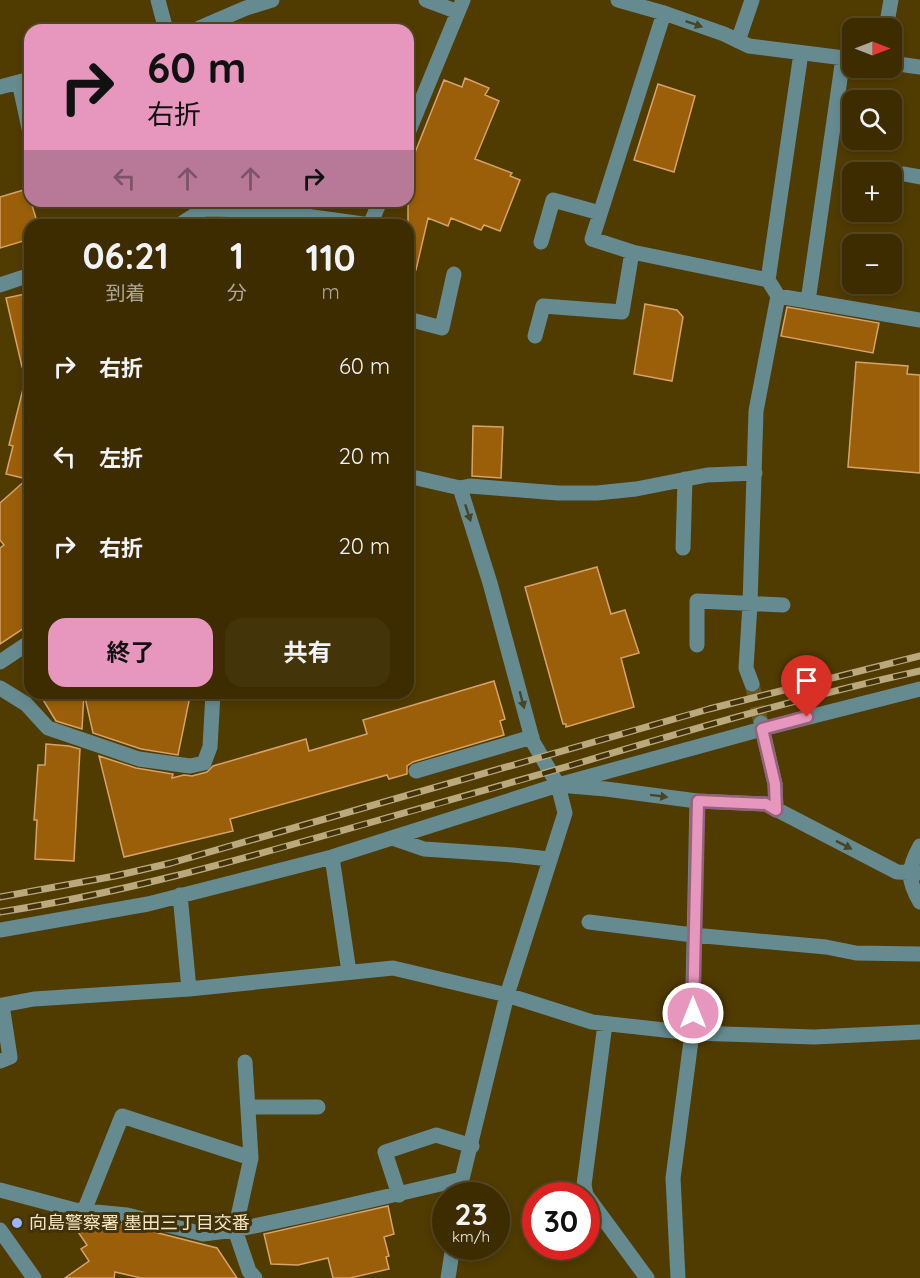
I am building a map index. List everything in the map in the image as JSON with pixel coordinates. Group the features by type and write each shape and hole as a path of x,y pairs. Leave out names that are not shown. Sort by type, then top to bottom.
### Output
{"street":[{"path":"158,0 164,24"},
{"path":"209,24 272,0"},
{"path":"414,120 461,6 426,0"},
{"path":"618,0 724,34 749,46 842,57"},
{"path":"738,41 752,0"},
{"path":"888,18 891,0"},
{"path":"664,13 592,239 632,252 768,280"},
{"path":"752,684 746,668 756,411 778,296 768,280 801,53"},
{"path":"902,64 920,66"},
{"path":"808,301 845,78"},
{"path":"0,87 24,81"},
{"path":"904,174 920,177"},
{"path":"540,242 553,200 600,213"},
{"path":"186,219 200,207"},
{"path":"226,207 327,219"},
{"path":"535,336 543,306 622,312 632,252"},
{"path":"414,321 442,328 454,274"},
{"path":"0,285 24,277"},
{"path":"778,296 920,320"},
{"path":"414,477 459,488 470,486 558,493 597,493 636,489 707,475 755,472"},
{"path":"683,548 685,479"},
{"path":"459,488 490,583 532,737 558,785 565,813 507,995 462,1182"},
{"path":"698,645 698,601 783,605"},
{"path":"0,662 24,646"},
{"path":"0,688 26,704 48,728 139,759 190,766 204,763 210,747 213,699"},
{"path":"0,930 148,904 332,857 558,785 762,726 920,689"},
{"path":"762,726 775,784 776,810"},
{"path":"417,771 532,737"},
{"path":"558,785 698,801 766,804 897,872 915,873"},
{"path":"678,1278 673,1178 693,1033 693,935 698,801"},
{"path":"392,838 424,849 549,859"},
{"path":"920,846 913,859 915,873 911,886 920,902"},
{"path":"332,857 349,972"},
{"path":"180,895 189,989"},
{"path":"589,922 693,935 826,947 856,953 920,954"},
{"path":"0,1061 10,1057 2,1005 34,999 189,989 393,968 507,995 605,1024 693,1033 814,1037 920,1032"},
{"path":"605,1024 584,1185 586,1195 647,1278"},
{"path":"245,1062 251,1158 235,1230 249,1271 255,1278"},
{"path":"249,1107 318,1107"},
{"path":"84,1211 122,1116 251,1158"},
{"path":"399,1195 385,1152 436,1135 472,1146"},
{"path":"0,1190 84,1211 127,1215 203,1234 235,1230 399,1195 462,1179"},
{"path":"0,1230 34,1278"},
{"path":"448,1278 451,1260"}],"building":[{"path":"465,78 489,88 485,95 499,101 475,159 512,173 510,176 520,180 500,231 484,225 481,230 451,218 448,226 428,218 416,270 414,270 414,219 408,219 408,207 414,207 414,155 444,80 462,87"},
{"path":"658,84 695,96 674,172 634,160"},
{"path":"24,190 24,207 32,207 36,219 24,219 24,241 0,248 0,197"},
{"path":"24,294 24,367 22,367 6,298"},
{"path":"645,304 677,310 683,317 672,381 634,374"},
{"path":"787,307 879,323 873,353 781,336"},
{"path":"856,362 908,366 907,374 920,375 920,473 848,467"},
{"path":"24,389 24,478 6,474 13,446 9,445"},
{"path":"473,426 503,427 501,478 472,476"},
{"path":"24,482 24,628 0,644 0,548 4,545 0,540 0,503"},
{"path":"597,567 611,614 625,610 639,653 621,658 634,707 566,727 566,724 563,724 525,587"},
{"path":"494,681 505,719 500,721 504,735 413,762 407,766 407,774 389,779 387,775 230,819 233,831 124,857 99,756 136,768 173,774 172,778 192,776 207,772 213,766 306,739 309,751 367,734 363,720"},
{"path":"43,699 84,699 82,729 56,721"},
{"path":"85,699 189,699 178,755 141,749 93,733"},
{"path":"46,744 80,749 74,861 35,859 37,820 34,820 38,765 45,765"},
{"path":"388,1206 394,1234 384,1237 389,1256 386,1257 389,1269 350,1278 333,1278 328,1258 298,1265 271,1264 264,1234"},
{"path":"81,1220 123,1224 217,1248 237,1278 141,1278 115,1272 114,1278 65,1278 89,1261 81,1249 87,1245 74,1226"}],"tunnel":[{"path":"752,684 761,723"}],"railway":[{"path":"0,897 115,876 171,863 709,709 920,656"},
{"path":"0,912 130,887 216,865 744,715 920,671"}],"place":[{"name":"向島警察署 墨田三丁目交番","path":"17,1223"}],"route":[{"path":"693,1013 693,935 698,801 766,804 776,810 775,784 762,729 807,717"}]}
